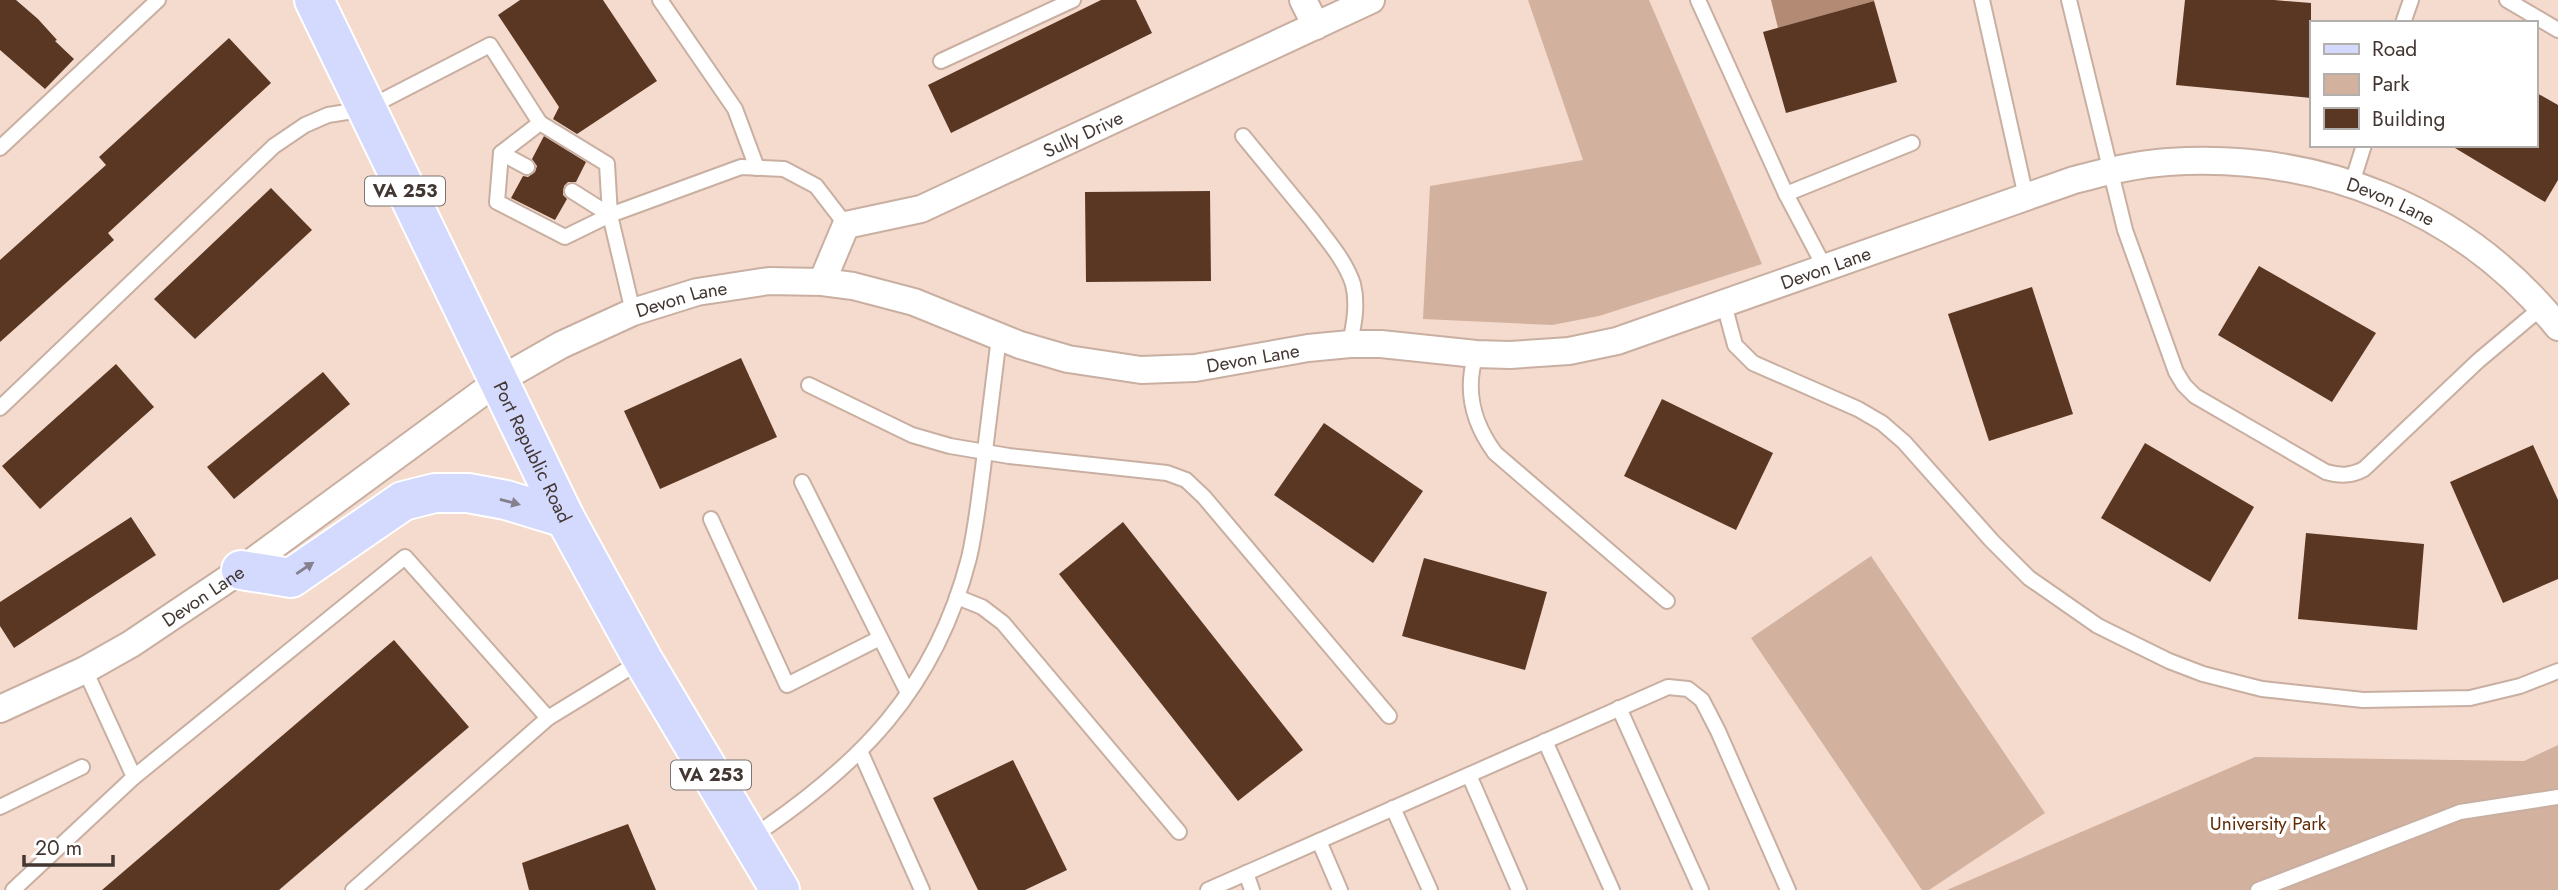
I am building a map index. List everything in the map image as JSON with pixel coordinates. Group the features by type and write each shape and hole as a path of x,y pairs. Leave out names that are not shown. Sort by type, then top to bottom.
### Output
{"main road":[{"name":"Port Republic Road","path":"314,0 565,518 643,660 780,890"},
{"path":"241,570 291,578 403,502 435,493 468,493 506,500 565,518"}],"street":[{"path":"1303,0 1315,26"},
{"name":"Sully Drive","path":"846,225 921,209 1371,0"},
{"name":"Devon Lane","path":"0,709 85,670 131,645 241,570 498,381 561,345 634,312 697,292 738,284 769,281 822,282 884,293 915,302 1020,345 1068,359 1142,370 1195,368 1308,348 1350,344 1412,346 1476,355 1540,354 1617,341 2026,197 2110,171 2167,162 2229,161 2301,170 2352,183 2391,198 2445,227 2493,262 2550,317"},
{"path":"822,282 846,225"}],"lane":[{"path":"0,148 158,0"},
{"path":"660,0 735,109 757,168"},
{"path":"941,61 1073,0"},
{"path":"1698,0 1786,194 1825,268"},
{"path":"1982,0 2026,197"},
{"path":"2068,0 2125,230 2176,372 2195,396 2326,472 2345,475 2364,469 2478,361 2550,317"},
{"path":"2404,21 2411,0"},
{"path":"2507,0 2558,30"},
{"path":"0,408 288,134 317,119 366,109 490,45 540,123 607,164 610,215 634,312"},
{"path":"540,123 500,153 497,202 565,237 610,215 741,167 784,169 817,186 846,225"},
{"path":"1243,136 1328,240 1344,264 1355,297 1355,321 1350,344"},
{"path":"1786,194 1912,143"},
{"path":"2352,183 2363,147"},
{"path":"500,153 527,167"},
{"path":"572,191 610,215"},
{"path":"1724,304 1735,345 1753,363 1838,400 1882,423 1903,442 2029,578 2098,626 2169,661 2203,674 2262,689 2311,696 2389,701 2479,697 2520,686 2558,671"},
{"path":"749,840 811,797 861,753 887,724 933,650 957,597 976,524 999,337"},
{"path":"1476,355 1470,380 1472,406 1481,431 1495,453 1667,601"},
{"path":"809,385 912,435 950,446 1167,472 1186,480 1204,497 1389,716"},
{"path":"802,482 908,693"},
{"path":"711,519 788,685 880,639"},
{"path":"13,890 134,777 405,557 548,718"},
{"path":"957,597 982,607 1003,623 1179,832"},
{"path":"354,890 548,718 643,660"},
{"path":"85,670 134,777"},
{"path":"1208,890 1668,687 1688,689 1702,700 1788,890"},
{"path":"1619,708 1701,890"},
{"path":"1545,741 1612,890"},
{"path":"861,753 922,890"},
{"path":"0,807 82,767"},
{"path":"1469,775 1519,890"},
{"path":"2258,890 2460,812 2558,797"},
{"path":"1393,808 1430,890"},
{"path":"1319,841 1340,890"},
{"path":"1246,873 1252,890"}],"green space":[{"path":"1528,0 1649,0 1762,264 1599,316 1552,325 1423,319 1430,186 1583,160"},
{"path":"1871,556 2045,813 1929,890 1922,890 1751,638"},
{"name":"University Park","path":"2558,745 2558,890 1947,890 2255,757 2524,761"}],"shaded area":[{"path":"1771,0 1874,0 1874,1 1778,28"}],"building":[{"path":"0,0 16,0 38,19 74,59 45,89 0,50"},
{"path":"520,0 603,0 657,81 577,134 553,119 559,107 498,15"},
{"path":"1101,0 1136,0 1152,33 951,133 928,85"},
{"path":"2185,0 2274,0 2311,3 2310,98 2176,85"},
{"path":"1874,1 1897,82 1786,113 1763,32"},
{"path":"229,38 271,83 108,233 114,240 0,342 0,260 106,165 99,157"},
{"path":"2537,93 2558,105 2558,180 2545,202 2453,147 2537,147"},
{"path":"544,136 586,162 576,182 568,182 564,186 563,195 567,199 555,220 511,198 523,176 528,177 535,172 537,166 532,159"},
{"path":"271,188 312,230 195,339 154,299"},
{"path":"1210,191 1211,281 1086,282 1085,192"},
{"path":"2259,266 2376,333 2332,402 2218,335"},
{"path":"2032,287 2073,414 1989,441 1948,314"},
{"path":"741,358 777,437 660,489 624,411"},
{"path":"116,364 154,407 40,509 2,466"},
{"path":"323,372 350,404 234,499 207,467"},
{"path":"1662,399 1773,453 1736,530 1624,476"},
{"path":"1324,423 1423,491 1373,563 1274,495"},
{"path":"2145,443 2254,507 2210,582 2101,518"},
{"path":"2533,445 2558,500 2558,579 2503,603 2450,482"},
{"path":"131,517 156,555 14,648 0,626 0,602"},
{"path":"1123,522 1303,750 1238,801 1059,574"},
{"path":"2306,533 2424,544 2417,630 2298,619"},
{"path":"1424,558 1547,592 1525,670 1402,636"},
{"path":"394,640 469,727 279,890 102,890"},
{"path":"1013,760 1067,870 1025,890 978,890 933,798"},
{"path":"628,824 656,890 529,890 522,863"}]}
